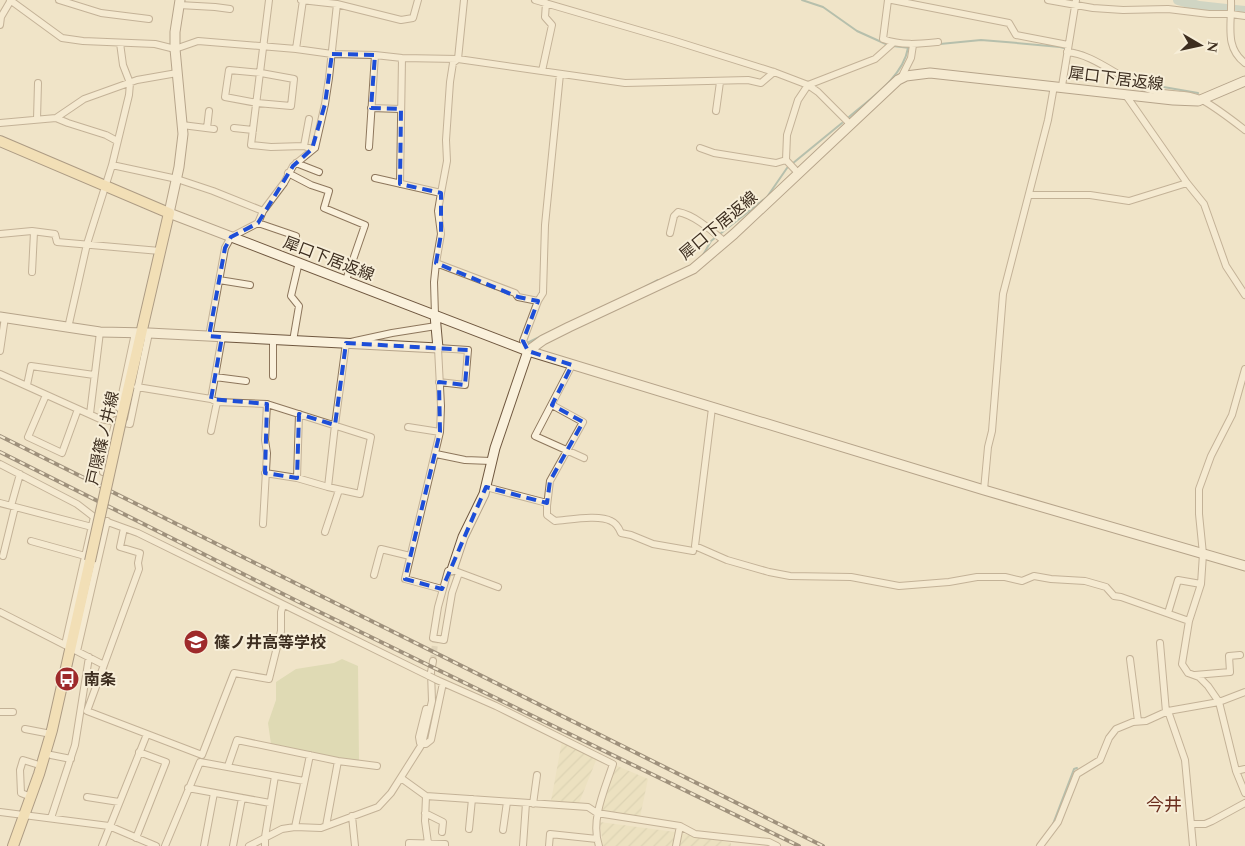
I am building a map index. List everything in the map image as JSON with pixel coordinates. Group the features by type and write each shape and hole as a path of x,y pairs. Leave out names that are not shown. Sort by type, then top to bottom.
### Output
{"main road":[{"path":"0,141 169,213"},
{"name":"戸隠篠ノ井線","path":"13,846 51,734 71,648 87,558 169,213"}],"street":[{"path":"0,25 1,17 11,0 62,38 102,43 155,44 175,49 198,41 296,49 332,54 458,59 625,82 720,82 748,80 761,83 774,72"},
{"path":"59,0 73,2 101,13 149,19"},
{"path":"269,0 251,145 270,147 304,146 312,150"},
{"path":"296,49 302,0 337,4 401,20 413,18 418,0"},
{"path":"442,589 405,579 440,432 441,406 434,302 436,263 441,234 438,211 448,162 446,140 450,82 454,63 458,59 464,0"},
{"path":"535,0 672,40 774,72 808,85 818,92 851,125"},
{"path":"888,0 883,39 891,45 912,48 938,42"},
{"path":"892,0 1009,23 1016,35 1067,49 1086,57 1127,80 1155,92 1188,96 1202,100 1245,130"},
{"path":"1048,0 1123,10 1168,9 1245,16"},
{"path":"169,213 177,179 182,144 175,49 178,2 230,9"},
{"path":"1231,2 1231,46 1237,57 1245,63"},
{"path":"542,70 552,25 545,17 549,3"},
{"path":"984,490 988,447 992,431 1003,294 1058,86 1076,3"},
{"path":"210,336 225,248 232,237 258,223 263,211 284,183 288,173 296,163 314,148 325,104 337,4"},
{"path":"68,328 87,244 112,165 126,111 130,83 122,65 120,43"},
{"path":"798,174 786,160 787,135 798,100 808,85 875,59 891,45"},
{"path":"901,79 911,58 912,48"},
{"path":"369,147 370,108 375,55"},
{"path":"400,184 402,58"},
{"path":"229,70 261,73 294,80 291,106 257,103 225,96 229,70"},
{"path":"56,118 84,100 154,76 177,73"},
{"name":"犀口下居返線","path":"169,213 528,351 543,340 569,327 693,269 901,79 916,74 930,73 1173,100 1202,100 1245,81"},
{"path":"498,587 455,571 448,571 442,589 433,638 444,640 455,571 456,554 486,487 491,461 528,351 523,341 538,301 543,293 545,225 560,74"},
{"path":"716,111 720,82"},
{"path":"36,119 38,83"},
{"path":"1125,94 1187,184 1204,204 1226,266 1245,295"},
{"path":"370,108 401,109"},
{"path":"182,125 210,129 209,111"},
{"path":"0,123 56,118 106,135 117,141"},
{"path":"304,146 309,119"},
{"path":"234,128 252,130"},
{"path":"700,148 714,153 776,163 786,160"},
{"path":"296,163 319,172"},
{"path":"112,165 177,179 263,211"},
{"path":"288,173 311,185 329,191 324,208 365,225 346,280"},
{"path":"375,178 441,193"},
{"path":"1030,195 1090,195 1129,201 1187,184"},
{"path":"670,233 674,216 678,212 684,213 724,242"},
{"path":"258,223 290,230 296,236"},
{"path":"32,272 34,232"},
{"path":"0,234 34,232 56,234 57,242 160,251"},
{"path":"293,341 299,306 291,296 299,262"},
{"path":"436,263 515,293 518,297 538,301"},
{"path":"219,280 250,285"},
{"path":"0,351 3,317 100,332 468,350 465,385 439,382"},
{"path":"346,343 436,326"},
{"path":"90,414 100,332"},
{"path":"0,374 100,419 119,419 130,424 137,387 142,333"},
{"path":"211,431 215,377 222,338"},
{"path":"273,340 273,376"},
{"path":"328,487 346,343"},
{"path":"528,351 984,490 1245,566"},
{"path":"572,365 535,436 584,458"},
{"path":"27,386 31,366 94,375"},
{"path":"1240,655 1229,656 1230,672 1196,675 1188,673 1182,664 1189,621 1201,584 1203,554 1199,514 1199,489 1211,456 1232,415 1245,369"},
{"path":"215,377 246,380"},
{"path":"137,387 214,400 267,404 372,437 360,494 297,478 265,473"},
{"path":"46,395 28,437 62,453 78,409"},
{"path":"263,524 267,404"},
{"path":"552,405 583,422 550,481 547,515 555,521 598,518 610,520 617,525 621,533 653,544 693,551"},
{"path":"712,408 695,546 727,560 769,572 790,576 851,577 899,586 949,582 977,577 1005,577 1022,581 1034,576 1085,581 1106,587 1114,596 1189,621"},
{"path":"297,478 299,414"},
{"path":"103,472 119,419"},
{"path":"408,427 440,432"},
{"path":"436,454 465,460 491,461"},
{"path":"0,464 77,504 94,517 138,533 612,764 597,814 598,843 550,834 549,846"},
{"path":"3,556 20,474"},
{"path":"486,487 547,504"},
{"path":"325,532 339,490"},
{"path":"0,502 92,527"},
{"path":"30,541 87,558 94,517"},
{"path":"71,648 107,521"},
{"path":"51,818 71,759 84,710 104,665 140,569 138,563 140,553 120,547 124,528"},
{"path":"374,575 380,549 410,556"},
{"path":"436,635 443,601 455,571"},
{"path":"1168,613 1178,580 1201,584"},
{"path":"84,710 202,755 234,673 269,679 281,631 283,605"},
{"path":"0,612 104,665"},
{"path":"1160,643 1167,712 1185,760 1193,846"},
{"path":"84,710 89,657"},
{"path":"1130,659 1138,721"},
{"path":"249,846 282,828 321,828 378,807 391,793 422,744 432,701 432,661"},
{"path":"422,744 419,737 428,697 428,675"},
{"path":"1196,675 1208,686 1218,702 1236,772 1245,793"},
{"path":"422,744 426,744 431,740 440,681"},
{"path":"1040,846 1058,822 1077,774 1100,760 1109,738 1116,728 1138,721 1146,721 1167,712 1218,702 1245,692"},
{"path":"0,712 13,712"},
{"path":"25,729 51,734"},
{"path":"102,846 147,734"},
{"path":"228,766 237,740 338,761 377,766"},
{"path":"136,838 166,762 139,752"},
{"path":"51,755 71,759"},
{"path":"295,827 310,755"},
{"path":"31,797 21,793 20,770 23,760 36,764"},
{"path":"326,826 338,761"},
{"path":"165,846 200,762 304,781"},
{"path":"1236,772 1245,769"},
{"path":"533,804 537,775"},
{"path":"265,846 270,803 276,776"},
{"path":"401,778 426,796 588,807 597,814 680,826 696,834 769,842 777,846"},
{"path":"188,788 270,803"},
{"path":"204,846 214,793"},
{"path":"426,796 425,812 428,844"},
{"path":"87,797 119,802"},
{"path":"233,846 242,798"},
{"path":"468,829 472,799"},
{"path":"503,830 507,802"},
{"path":"523,846 526,803"},
{"path":"1191,824 1212,822 1245,803"},
{"path":"0,812 109,826 156,846"},
{"path":"425,812 443,822 442,832"},
{"path":"352,816 355,846"},
{"path":"676,846 680,826"},
{"path":"409,846 409,843 445,844 445,846"}],"highlighted area":[{"path":"332,54 375,55 371,108 401,109 400,184 441,193 441,234 436,263 518,297 538,301 523,341 528,351 572,365 552,405 583,422 550,481 547,503 486,487 442,589 405,579 440,432 439,382 465,385 468,350 346,343 335,425 299,414 297,478 265,473 267,404 211,399 222,337 209,336 225,248 231,237 258,223 293,166 312,149 325,104"}],"shaded area":[{"path":"562,741 597,758 579,803 551,801"},
{"path":"615,765 648,779 640,817 603,813 601,810"},
{"path":"600,822 675,832 731,843 731,846 603,846"}],"green space":[{"path":"342,659 358,666 359,762 271,744 268,723 276,700 276,682 296,669 334,663"}],"waterway":[{"path":"802,0 823,7 857,31 888,45"},
{"path":"1178,0 1199,6 1245,11"},
{"path":"940,44 981,40 1060,47 1084,53"},
{"path":"893,46 910,48"},
{"path":"849,117 893,78 905,59 908,48"},
{"path":"1125,75 1152,85 1198,93"},
{"path":"703,255 711,241 767,197 787,168 842,123"},
{"path":"645,287 658,280"},
{"path":"527,343 573,321"},
{"path":"1053,824 1074,769 1077,768"}],"tunnel":[{"path":"433,661 436,635"}],"railway":[{"path":"0,436 823,846"},
{"path":"0,452 297,601 799,846"}],"place":[{"name":"篠ノ井高等学校","path":"196,642"},
{"name":"南条","path":"67,679"}],"district":[{"name":"今井","path":"1164,805"}]}
